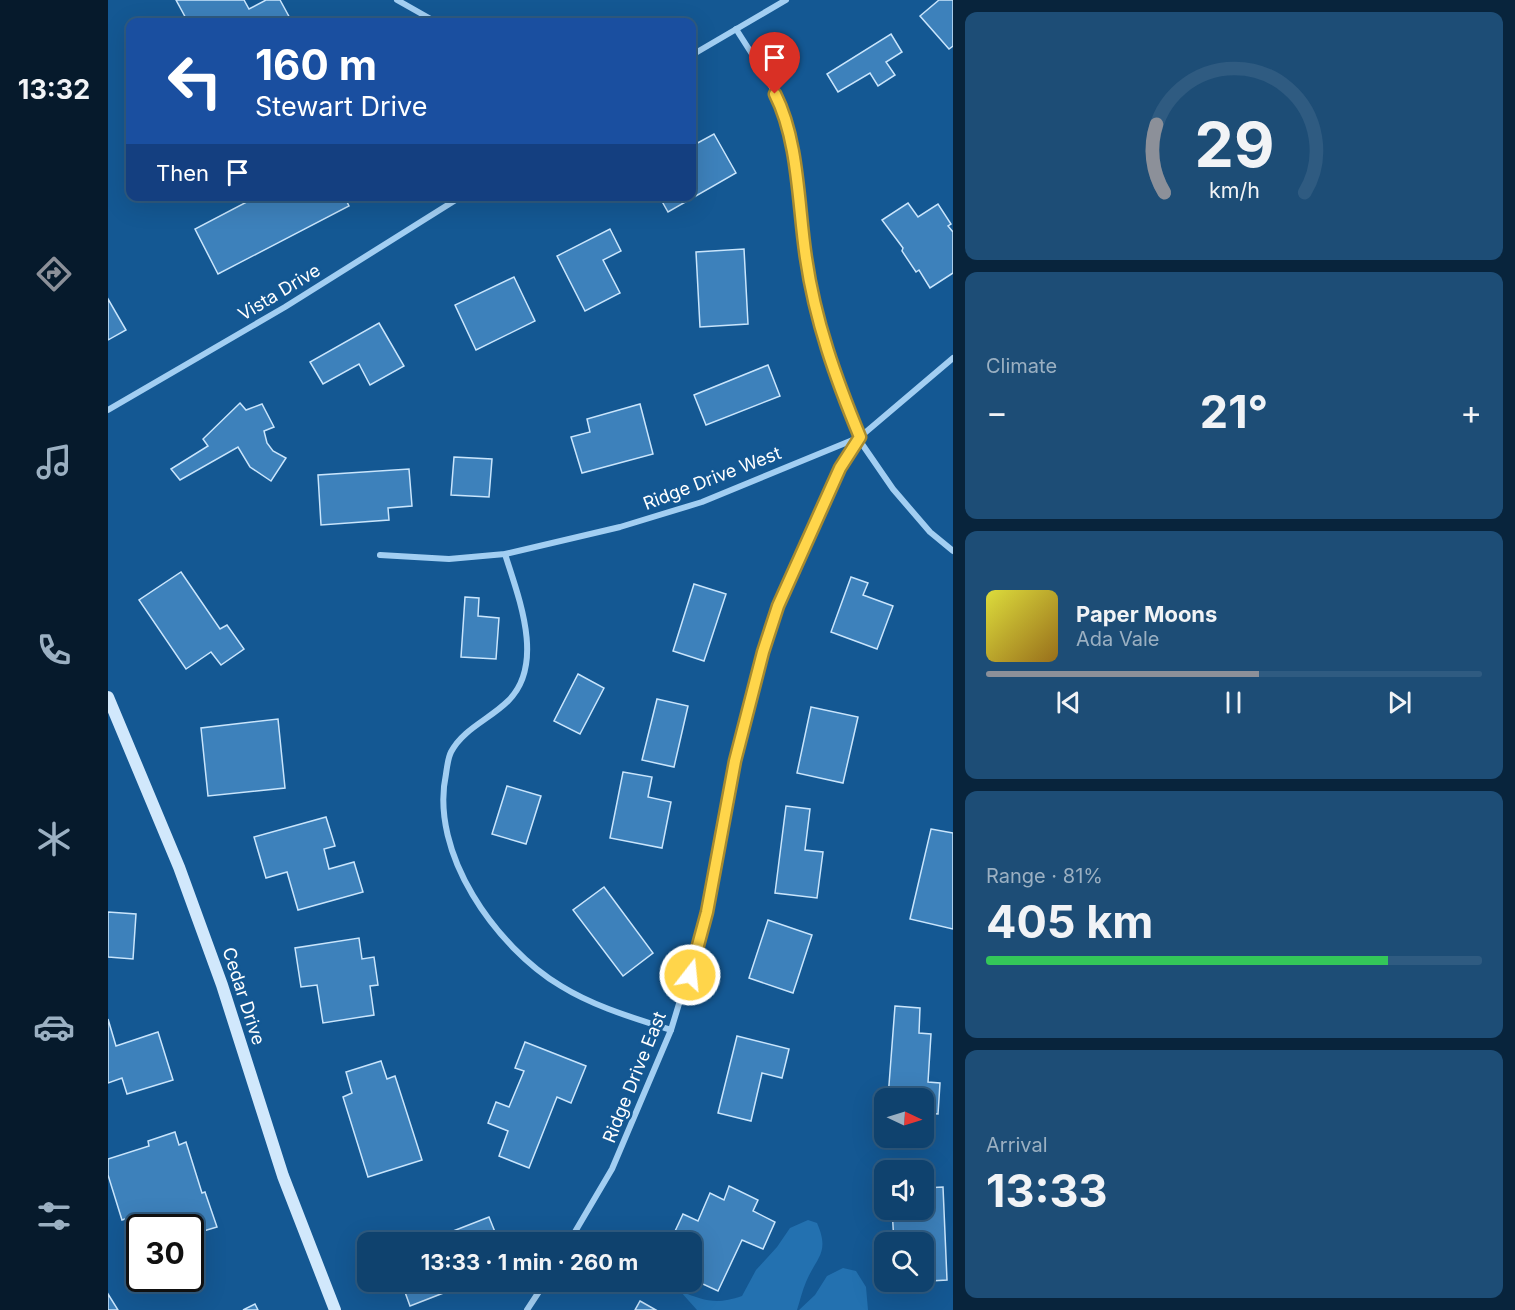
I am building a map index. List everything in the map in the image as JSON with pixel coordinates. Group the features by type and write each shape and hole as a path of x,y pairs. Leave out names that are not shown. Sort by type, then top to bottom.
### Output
{"street":[{"path":"397,0 429,18"},
{"path":"696,53 786,0"},
{"path":"736,29 766,76 784,111 792,147 806,260 818,322 840,389 862,444 894,489 930,532 952,551"},
{"name":"Vista Drive","path":"108,410 285,307 454,201"},
{"name":"Ridge Drive West","path":"380,555 449,559 505,554 620,527 702,502 860,437 952,358"},
{"name":"Ridge Drive East","path":"575,1232 612,1169 671,1030 707,912 735,761 763,652 778,606 835,478 860,437"},
{"path":"505,554 524,614 528,660 522,678 510,700 464,735 450,753 442,792 448,837 457,865 478,905 514,949 560,986 595,1004 671,1030"},
{"name":"Cedar Drive","path":"108,697 191,899 222,985 283,1176 335,1310"},
{"path":"527,1310 539,1292"}],"shaded area":[{"path":"808,1220 817,1223 822,1241 821,1254 810,1273 797,1310 697,1310 681,1292 711,1301 742,1296 756,1270 777,1247 790,1228"},
{"path":"843,1268 856,1271 866,1287 868,1310 799,1310 815,1295 827,1276"}],"building":[{"path":"176,0 244,0 249,9 266,0 280,0 290,18 186,18"},
{"path":"939,0 953,0 953,46 949,49 920,16"},
{"path":"891,34 902,52 886,62 895,75 878,86 870,73 838,92 827,74"},
{"path":"714,134 736,173 696,196 696,144"},
{"path":"248,201 346,201 349,206 218,274 195,229"},
{"path":"662,201 687,201 668,212"},
{"path":"908,203 918,217 938,204 951,224 948,226 953,232 953,273 930,288 919,270 916,272 902,251 903,248 882,220"},
{"path":"610,229 621,251 603,260 620,293 585,311 557,256"},
{"path":"744,249 748,324 700,327 696,252"},
{"path":"514,277 535,321 476,350 455,305"},
{"path":"108,299 126,330 108,340"},
{"path":"379,323 404,366 370,385 359,364 323,384 310,362"},
{"path":"768,365 780,396 706,425 694,395"},
{"path":"240,403 246,410 262,404 274,427 264,431 267,443 273,451 286,458 271,481 250,467 238,447 180,480 171,469 208,446 203,439"},
{"path":"640,404 653,454 582,473 571,437 590,432 587,419"},
{"path":"454,457 492,459 489,497 451,495"},
{"path":"409,469 412,506 388,508 389,520 321,525 318,475"},
{"path":"181,572 220,629 227,625 244,649 221,665 211,652 186,669 139,600"},
{"path":"851,577 868,583 863,595 893,606 877,649 831,632"},
{"path":"694,584 726,594 704,661 673,651"},
{"path":"465,597 479,598 478,616 499,618 496,659 461,657"},
{"path":"578,674 604,688 580,734 554,721"},
{"path":"657,699 688,706 674,767 642,760"},
{"path":"811,707 858,717 843,783 797,773"},
{"path":"278,719 285,788 208,796 201,728"},
{"path":"623,772 652,777 648,797 671,802 662,848 610,838"},
{"path":"507,786 541,796 526,844 492,834"},
{"path":"786,806 810,809 805,850 823,852 817,898 775,893"},
{"path":"326,817 335,846 324,849 329,869 354,862 363,892 298,910 287,872 266,878 254,837"},
{"path":"931,829 953,833 953,929 910,919"},
{"path":"604,887 653,953 623,976 573,910"},
{"path":"108,912 136,914 133,959 108,957"},
{"path":"768,920 812,935 793,993 749,978"},
{"path":"359,938 362,959 374,957 378,985 370,986 374,1015 323,1023 317,985 301,987 295,948"},
{"path":"895,1006 920,1008 919,1033 931,1034 928,1082 940,1083 938,1114 934,1114 934,1088 889,1088"},
{"path":"108,1019 116,1046 158,1032 173,1080 127,1094 122,1078 108,1083"},
{"path":"737,1036 789,1049 782,1078 762,1073 751,1121 718,1113"},
{"path":"525,1042 586,1066 571,1103 557,1097 529,1168 499,1156 508,1131 488,1123 496,1102 509,1107 524,1071 515,1068"},
{"path":"381,1061 387,1079 395,1076 422,1160 368,1177 343,1097 352,1093 346,1072"},
{"path":"175,1132 179,1145 186,1142 202,1193 205,1192 217,1227 204,1231 204,1214 126,1214 126,1219 122,1220 108,1175 108,1159 149,1146 148,1141"},
{"path":"729,1186 758,1200 753,1211 775,1222 763,1249 742,1240 718,1291 702,1284 702,1232 675,1232 683,1214 698,1221 710,1193 724,1200"},
{"path":"934,1187 943,1187 947,1280 934,1281 934,1232 893,1232 893,1220 934,1220"},
{"path":"489,1217 495,1232 451,1232"},
{"path":"405,1292 446,1292 410,1306"},
{"path":"108,1294 118,1310 108,1310"},
{"path":"640,1301 656,1310 635,1310"},
{"path":"255,1304 258,1310 243,1310"}],"route":[{"path":"690,975 707,912 735,761 763,652 778,606 840,468 860,437 840,389 818,322 806,260 792,147 784,111 775,94"}]}
